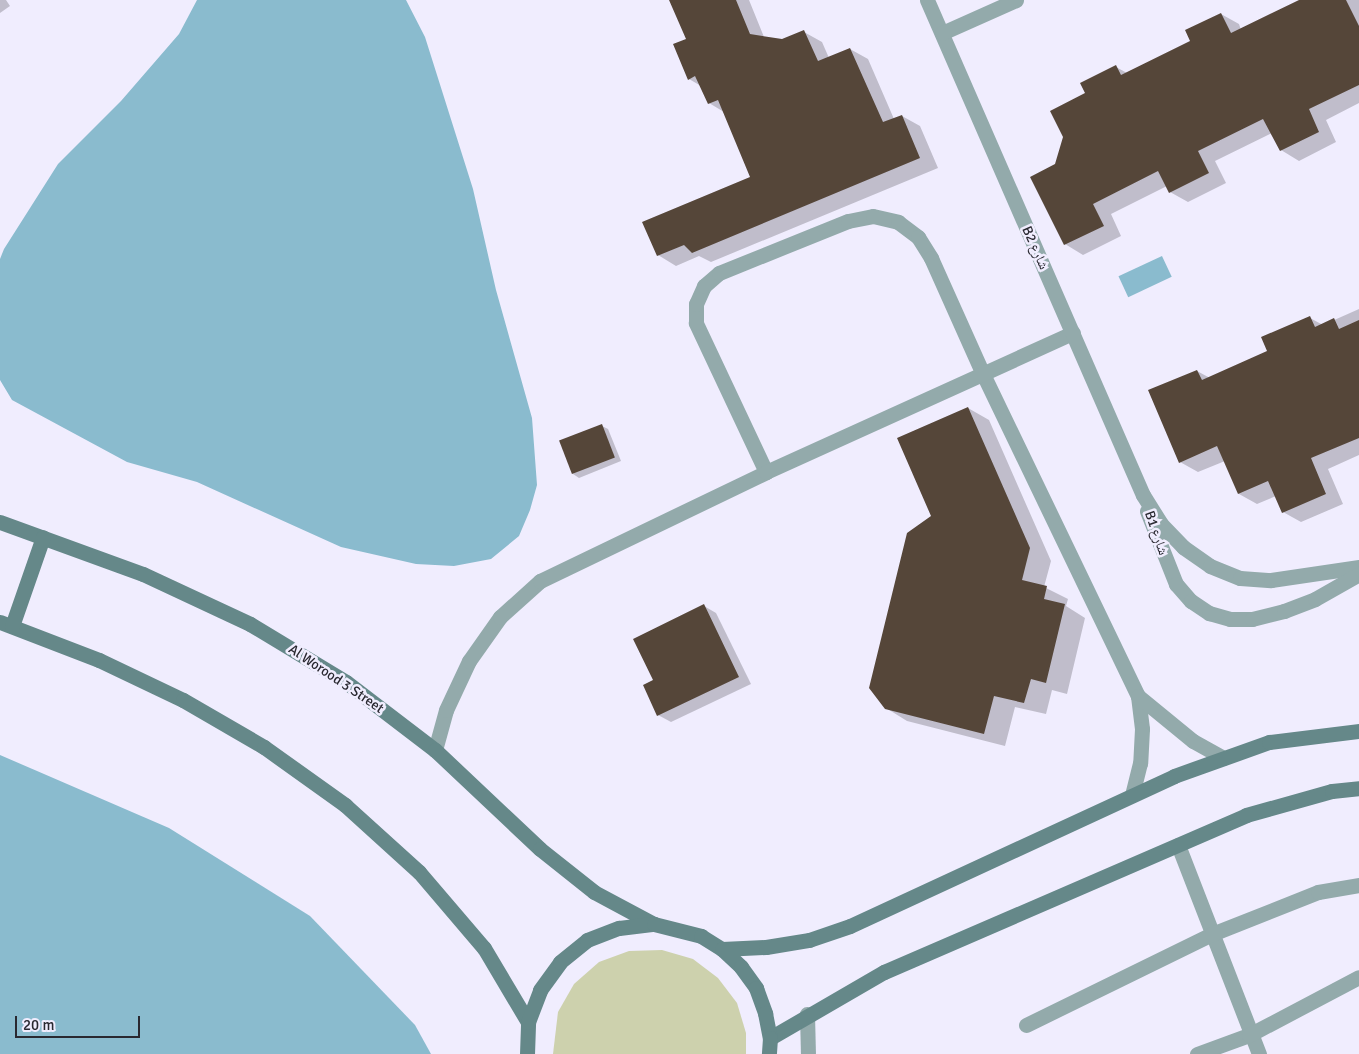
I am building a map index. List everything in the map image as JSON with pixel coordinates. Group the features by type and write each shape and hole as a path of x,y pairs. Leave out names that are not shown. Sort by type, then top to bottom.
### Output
{"street":[{"name":"B2 شارع","path":"927,0 1143,496"},
{"path":"942,33 1016,0"},
{"path":"766,472 696,323 696,304 704,286 719,273 848,221 873,216 898,222 918,237 931,258 983,374 1138,696 1142,730 1140,763 1132,795"},
{"path":"435,750 446,710 469,661 500,617 540,581 766,472 1073,333"},
{"name":"B1 شارع","path":"1143,496 1162,524 1183,548 1210,566 1240,578 1271,580 1359,567"},
{"name":"B1 شارع","path":"1143,496 1150,520 1176,584 1190,601 1209,613 1230,619 1252,619 1284,611 1314,599 1359,574"},
{"name":"Al Worood 3 Street","path":"0,522 143,574 250,624 346,682 435,750 540,850 594,892 654,924"},
{"path":"43,537 6,624 99,660 183,700 264,748 345,805 419,872 484,948 528,1022"},
{"path":"1138,696 1193,741 1224,758"},
{"path":"722,949 766,947 808,940 850,926 1132,795 1224,758 1269,742 1359,731"},
{"path":"770,1038 807,1014 884,972 1246,814 1332,791 1359,788"},
{"path":"1178,845 1249,1035 1259,1054"},
{"path":"1026,1025 1212,934 1318,892 1359,885"},
{"path":"527,1054 528,1022 544,983 560,962 587,940 619,928 654,924 686,930 722,949 741,967 756,988 770,1038 769,1054"},
{"path":"1197,1054 1249,1035 1359,977"},
{"path":"807,1014 808,1054"}],"green space":[{"path":"662,950 693,959 718,978 737,1003 746,1033 746,1054 553,1054 558,1012 574,984 599,962 629,951"}],"water":[{"path":"197,0 406,0 425,37 473,189 496,290 532,418 537,485 530,510 519,536 491,559 454,566 416,564 341,547 197,482 127,462 12,400 0,380 0,259 4,249 58,164 121,101 179,34"},
{"path":"1162,256 1172,277 1128,297 1118,276"},
{"path":"0,755 169,828 310,916 415,1025 431,1054 0,1054"}],"building":[{"path":"669,0 736,0 750,34 782,39 804,30 818,61 850,48 883,122 902,115 920,158 692,253 684,245 657,256 642,222 750,177 718,100 708,104 695,76 688,80 673,44 686,39"},
{"path":"1299,0 1346,0 1359,26 1359,85 1309,109 1319,132 1280,151 1263,119 1198,151 1209,173 1169,193 1158,171 1093,204 1104,226 1064,245 1030,177 1055,164 1063,137 1050,111 1085,93 1080,83 1116,65 1121,75 1190,41 1185,30 1221,13 1231,33"},
{"path":"1310,316 1315,327 1334,318 1339,329 1359,320 1359,438 1311,458 1326,494 1282,513 1268,481 1238,494 1217,446 1179,463 1148,390 1197,370 1202,380 1267,351 1261,337"},
{"path":"968,407 1030,548 1022,580 1047,586 1044,599 1065,604 1046,683 1031,679 1024,703 994,696 984,734 885,709 869,688 907,533 931,516 897,438"},
{"path":"602,424 615,458 572,474 559,440"},
{"path":"704,604 739,677 657,716 643,685 653,680 633,639"}]}
